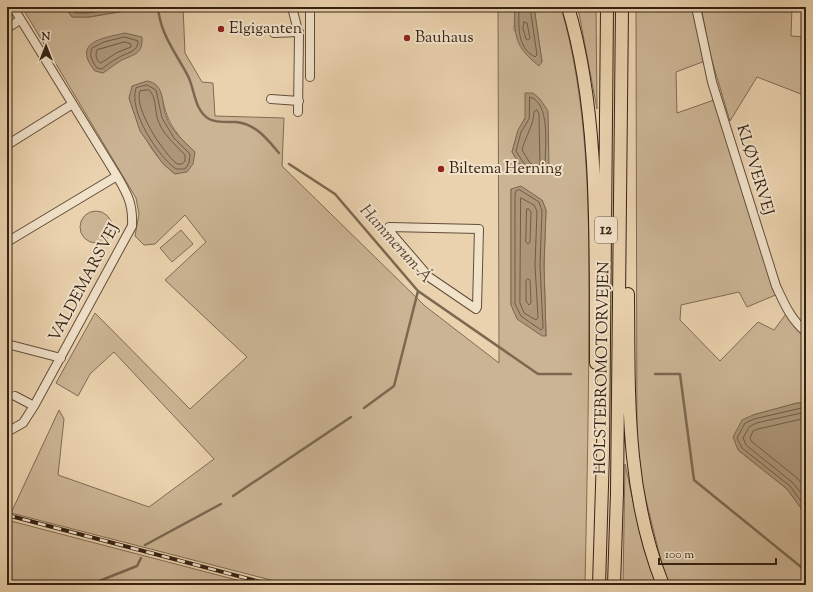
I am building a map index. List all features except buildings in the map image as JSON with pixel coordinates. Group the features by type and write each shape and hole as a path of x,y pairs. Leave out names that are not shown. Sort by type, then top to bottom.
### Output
{"highway":[{"path":"568,7 580,63 588,117 595,204 596,414 603,453"},
{"name":"HOLSTEBROMOTORVEJEN","path":"599,585 603,453 608,7"},
{"name":"HOLSTEBROMOTORVEJEN","path":"614,585 621,169 622,7"},
{"path":"621,169 627,213 629,433 634,479 646,536 663,585"}],"street":[{"name":"VALDEMARSVEJ","path":"7,432 23,423 34,406 132,226 133,213 130,199 117,176 71,104 13,7"},
{"path":"292,7 299,32 298,112"},
{"path":"310,7 310,77"},
{"name":"KLØVERVEJ","path":"696,7 712,82 776,286 786,307 799,326 806,332"},
{"path":"7,28 20,20"},
{"path":"274,33 299,32"},
{"path":"271,100 299,101"},
{"path":"7,145 71,104"},
{"path":"7,242 117,176"},
{"path":"389,227 479,229 476,310 429,277 392,234 389,227"},
{"name":"VALDEMARSVEJ","path":"7,344 61,358"},
{"path":"15,396 34,406"}],"shaded area":[{"path":"22,7 65,7 72,17 89,17 125,11 127,7 183,7 185,53 202,82 213,83 215,116 284,118 282,166 425,306 499,363 498,7 515,7 514,30 542,62 534,7 561,7 577,79 582,115 587,188 589,334 585,585 290,585 11,513 59,410 64,419 58,475 149,507 214,459 114,352 90,374 78,396 56,383 95,313 190,409 247,357 165,280 206,242 185,215 155,244 144,245 135,236 139,214 136,198","holes":["161,93 166,112 172,126 194,152 175,174 159,158 146,140 129,98","525,118 525,171 512,152 518,131","511,189 542,200 546,210 544,265 546,336 511,305"]},
{"path":"596,7 597,109 578,8"},
{"path":"636,7 695,7 705,61 676,72 677,113 714,100 778,294 747,307 739,292 681,305 680,320 720,361 758,322 774,330 786,314 797,330 806,336 806,403 797,403 753,415 738,450 787,489 806,515 806,585 668,585 666,581 642,484 637,456"},
{"path":"701,7 792,7 791,36 806,37 806,96 757,77 730,121 710,54"},
{"path":"93,211 99,211 109,218 112,227 111,233 105,240 99,243 93,243 83,236 80,230 80,224 87,214"},
{"path":"181,230 193,244 172,262 160,248"},
{"path":"625,464 641,538 657,585 623,585"},
{"path":"7,520 256,585 7,585"}],"water":[{"path":"65,7 127,7 125,11 89,17 72,17"},
{"path":"515,7 534,7 542,62 539,66 525,53 518,40 515,26"},
{"path":"125,33 142,37 140,50 103,73 95,71 88,61 86,54 88,48 93,43 100,40"},
{"path":"147,81 153,83 160,90 164,111 168,121 178,136 195,152 193,164 187,172 175,174 163,164 140,131 129,98 132,86"},
{"path":"525,93 533,93 540,99 548,111 549,167 545,174 532,173 524,170 512,152 518,130 525,118"},
{"path":"521,186 542,200 546,210 544,265 546,336 542,336 517,319 511,305 511,189"},
{"path":"797,403 806,403 806,515 787,489 738,450 733,437 742,420 753,415"}],"waterway":[{"name":"Hammerum Å","path":"158,7 159,17 165,35 188,76 200,110 204,115 215,121 243,123 255,129 279,153"},
{"name":"Hammerum Å","path":"289,164 335,194 418,291 538,374 571,374"},
{"path":"364,408 394,386 418,291"},
{"name":"Hammerum Å","path":"655,374 680,374 694,480 806,571"},
{"path":"233,496 351,417"},
{"path":"145,545 221,504"},
{"path":"89,585 137,566 141,558"}],"railway":[{"path":"7,515 272,585"}],"place":[{"name":"Elgiganten","path":"221,29"},
{"name":"Bauhaus","path":"407,38"},
{"name":"Biltema Herning","path":"441,169"}]}
